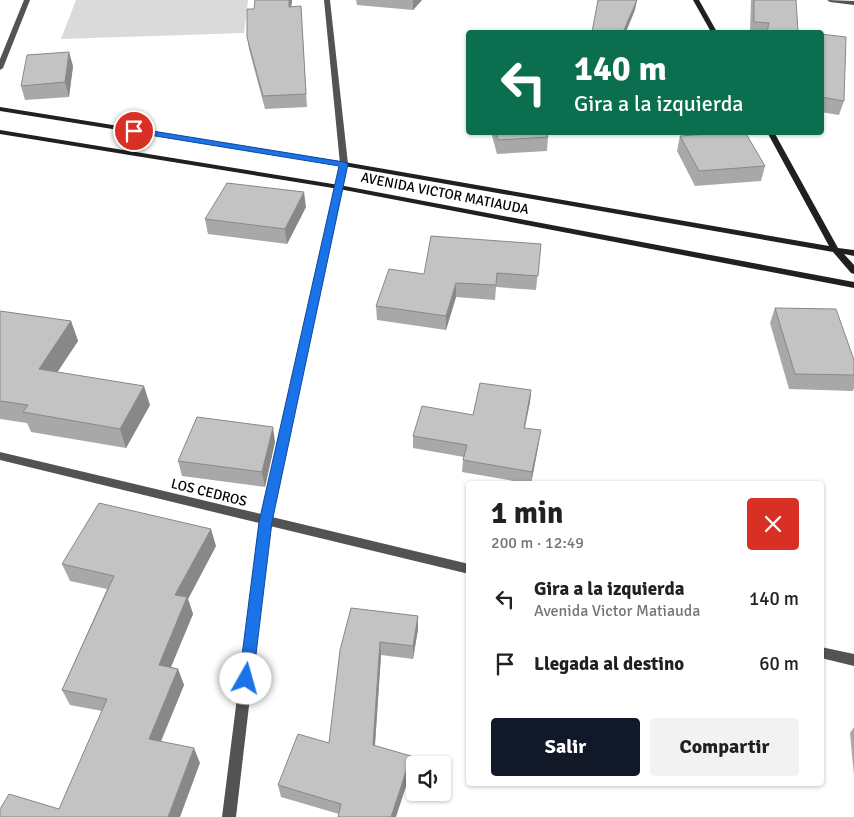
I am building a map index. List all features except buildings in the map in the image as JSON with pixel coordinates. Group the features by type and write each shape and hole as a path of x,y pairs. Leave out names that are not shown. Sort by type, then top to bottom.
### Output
{"main road":[{"path":"696,0 713,30"},
{"name":"AVENIDA VICTOR MATIAUDA","path":"0,109 344,164 854,253"},
{"name":"AVENIDA VICTOR MATIAUDA","path":"0,132 339,188 854,285"},
{"path":"772,135 835,249 854,271"}],"street":[{"path":"0,68 27,0"},
{"path":"229,817 265,522 344,164 327,0"},
{"path":"830,0 854,3"},
{"name":"LOS CEDROS","path":"0,456 265,522 466,568"},
{"path":"824,653 854,660"}],"shaded area":[{"path":"76,0 248,0 244,33 61,39"}],"route":[{"path":"134,131 344,164 265,522 246,679"}]}
